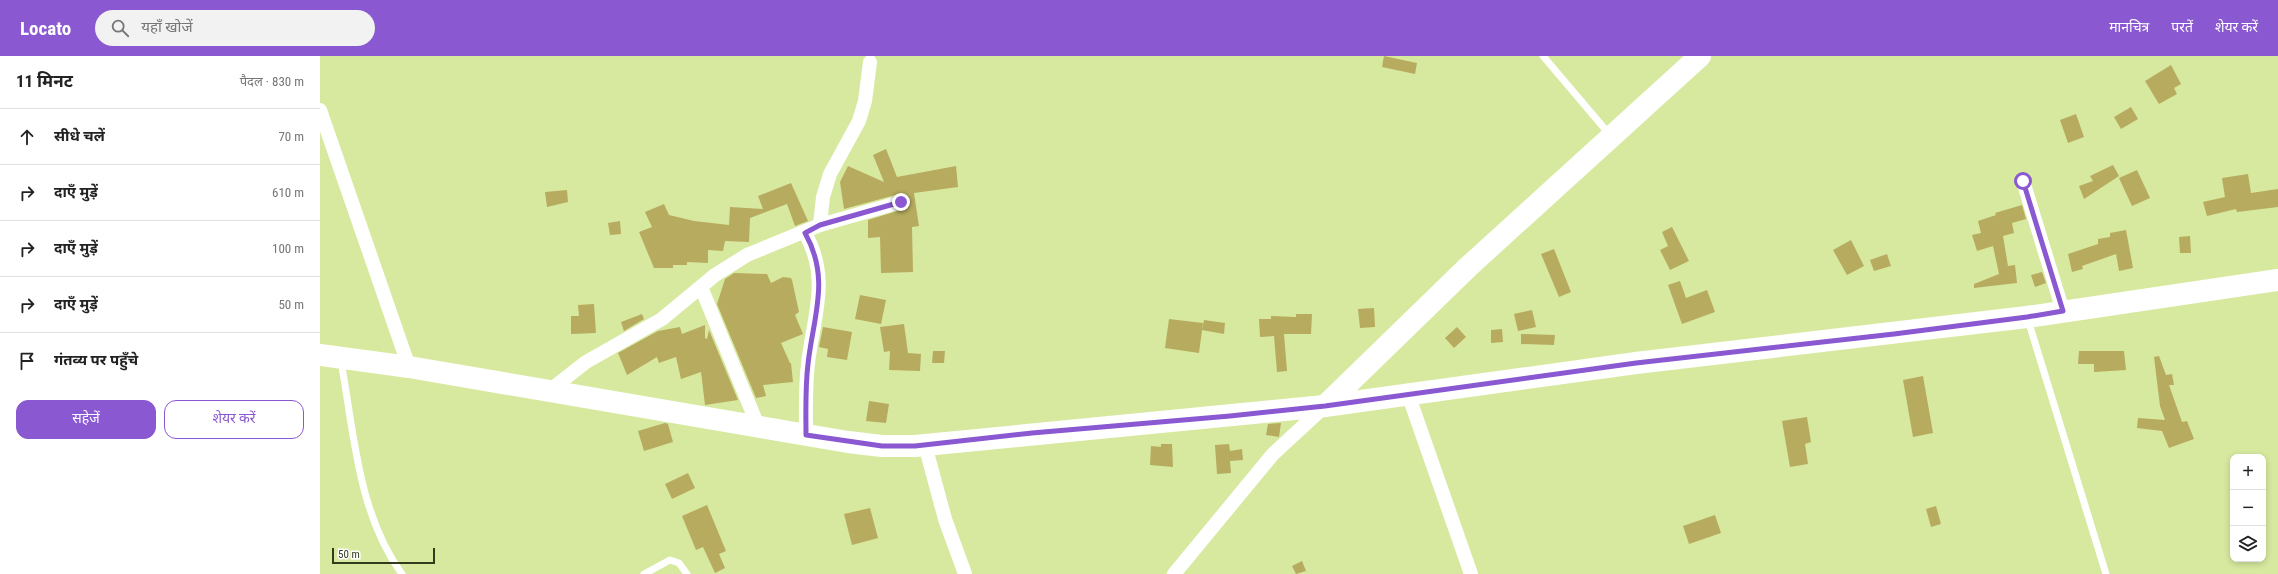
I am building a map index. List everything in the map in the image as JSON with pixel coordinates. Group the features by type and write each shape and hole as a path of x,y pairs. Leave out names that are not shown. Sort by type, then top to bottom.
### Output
{"main road":[{"path":"1325,406 1468,267 1700,56"},
{"path":"330,356 409,367 806,435 882,446 925,445 1325,406 1651,361 2027,317 2278,280"}],"street":[{"path":"820,225 824,197 830,174 859,121 865,101 870,62"},
{"path":"320,110 409,367"},
{"path":"2023,181 2063,311"},
{"path":"550,391 586,362 662,319 715,275 747,255 805,233 820,225 901,202"},
{"path":"805,233 815,257 820,279 820,294 808,366 806,435"},
{"path":"701,287 758,426"},
{"path":"1408,394 1471,574"},
{"path":"1174,574 1273,454 1325,406"},
{"path":"925,445 945,519 965,574"}],"lane":[{"path":"1543,56 1611,136"},
{"path":"2027,317 2106,574"},
{"path":"330,356 362,480 375,523 390,557 402,574"},
{"path":"644,574 670,560 679,563 687,574"}],"building":[{"path":"1384,56 1417,63 1415,74 1382,67"},
{"path":"2171,65 2181,84 2174,88 2177,94 2159,104 2145,81"},
{"path":"2131,107 2138,119 2121,129 2114,117"},
{"path":"2076,114 2084,137 2068,143 2060,120"},
{"path":"886,149 897,177 956,166 958,187 914,193 919,226 912,227 913,272 881,273 880,237 868,238 868,220 907,208 909,204 907,196 899,194 844,209 840,182 848,166 884,182 873,155"},
{"path":"2113,165 2119,176 2084,199 2079,186 2093,181 2090,176"},
{"path":"2137,170 2150,198 2132,206 2119,178"},
{"path":"2248,174 2251,193 2278,189 2278,207 2237,212 2236,209 2207,216 2203,202 2225,197 2222,178"},
{"path":"791,183 808,221 795,226 787,204 750,218 749,242 725,241 723,251 708,250 708,263 687,262 687,265 673,265 673,268 654,268 639,232 652,227 645,212 664,204 669,215 694,221 729,225 730,207 763,209 758,196"},
{"path":"567,190 568,202 547,207 545,192"},
{"path":"2022,205 2026,219 2012,223 2014,233 2003,236 2008,266 2015,265 2017,283 1974,288 1974,284 1999,274 1993,246 1977,251 1972,235 1981,233 1978,221 1996,215 1995,213"},
{"path":"620,221 621,234 610,235 608,223"},
{"path":"1672,227 1689,261 1670,270 1660,250 1668,246 1662,232"},
{"path":"2126,230 2133,268 2119,271 2116,254 2082,266 2083,269 2072,272 2068,254 2098,244 2098,239 2110,237 2110,233"},
{"path":"2190,236 2191,253 2180,253 2179,237"},
{"path":"1851,240 1864,266 1847,275 1833,250"},
{"path":"1554,249 1571,292 1559,297 1541,254"},
{"path":"1887,254 1891,266 1874,271 1870,260"},
{"path":"2042,272 2046,283 2035,287 2031,275"},
{"path":"734,273 767,274 771,283 783,277 791,278 792,280 799,312 795,315 803,334 781,343 791,363 793,382 763,385 766,396 756,398 717,304 725,279"},
{"path":"1680,281 1686,298 1707,290 1715,312 1682,324 1668,285"},
{"path":"860,295 886,300 881,324 855,319"},
{"path":"594,304 596,333 571,334 571,316 579,316 578,305"},
{"path":"1374,308 1375,327 1360,328 1358,309"},
{"path":"1532,310 1536,327 1518,331 1514,314"},
{"path":"642,314 644,319 624,331 621,322"},
{"path":"1296,314 1312,314 1311,334 1284,334 1287,371 1277,372 1274,336 1260,337 1259,319 1271,319 1271,316 1296,317"},
{"path":"1169,319 1203,323 1199,353 1165,348"},
{"path":"1204,320 1225,323 1224,334 1202,330"},
{"path":"904,324 908,353 921,354 920,371 889,370 890,351 884,352 880,327"},
{"path":"705,325 705,338 707,339 709,330 738,400 705,405 701,372 681,379 676,357 659,363 657,357 627,375 618,353 658,331 680,327 682,334"},
{"path":"823,327 852,332 847,360 827,357 828,349 819,347"},
{"path":"1457,327 1466,337 1454,348 1445,338"},
{"path":"1502,329 1503,342 1491,343 1491,330"},
{"path":"1521,334 1555,335 1554,345 1521,344"},
{"path":"933,351 945,351 944,363 932,363"},
{"path":"2079,351 2124,351 2126,370 2094,372 2094,364 2078,364"},
{"path":"2159,356 2166,375 2172,374 2174,385 2169,385 2182,422 2187,421 2194,439 2169,448 2162,431 2137,428 2138,418 2165,420 2160,406 2154,357"},
{"path":"1923,376 1933,433 1913,437 1903,380"},
{"path":"869,401 889,404 886,423 866,421"},
{"path":"1807,417 1811,442 1805,444 1808,464 1790,467 1782,421"},
{"path":"665,423 668,424 673,442 644,451 638,431"},
{"path":"1281,423 1279,437 1266,435 1268,424"},
{"path":"1161,444 1172,444 1173,467 1150,465 1151,446 1161,447"},
{"path":"1229,444 1230,451 1242,449 1243,460 1230,461 1231,473 1217,474 1215,445"},
{"path":"688,473 695,488 672,499 665,484"},
{"path":"707,505 726,551 719,554 725,568 715,573 703,547 696,550 682,516"},
{"path":"1936,506 1941,524 1931,527 1926,509"},
{"path":"870,508 878,538 852,545 844,514"},
{"path":"1715,515 1721,533 1689,544 1683,526"},
{"path":"1302,561 1306,571 1296,574 1292,566"}],"route":[{"path":"901,202 820,225 805,233 811,243 820,279 820,294 808,366 806,390 806,435 882,446 915,446 1032,433 1230,416 1325,406 1636,363 1765,347 1894,334 2063,311 2023,181"}]}
